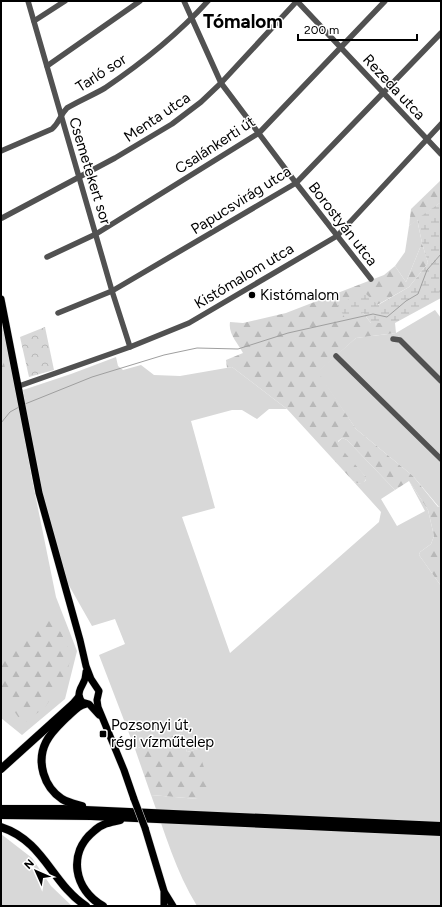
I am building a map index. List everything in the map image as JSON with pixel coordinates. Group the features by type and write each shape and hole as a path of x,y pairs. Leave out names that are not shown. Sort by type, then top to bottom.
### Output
{"highway":[{"path":"1,769 79,697"},
{"path":"87,704 77,708 51,734 44,749 42,763 43,773 47,782 57,795 70,802 97,810"},
{"path":"1,809 97,810 441,826"},
{"path":"1,815 59,815 441,832"},
{"path":"103,906 88,895 82,886 78,877 78,855 85,840 95,830 111,822 128,818"},
{"path":"1,827 15,833 33,847 44,858 70,894 86,906"}],"main road":[{"path":"1,299 19,386 38,493 86,666 94,685 99,691 97,700 101,717 116,750 145,828 164,892 173,906"},
{"path":"86,666 86,680 80,688 79,697 80,700 87,704 101,717"},
{"path":"83,685 90,683 94,685"},
{"path":"87,704 97,700"},
{"path":"164,892 164,906"}],"street":[{"name":"Csemetekert sor","path":"28,1 112,291 130,347"},
{"path":"34,22 65,1"},
{"path":"47,66 140,1"},
{"name":"Borostyán utca","path":"184,1 222,83 296,183 371,279"},
{"name":"Tarló sor","path":"1,150 59,124 62,113 67,108 104,88 138,64 192,18 208,1"},
{"name":"Rezeda utca","path":"297,1 441,154"},
{"name":"Menta utca","path":"2,218 145,141 172,124 201,102 222,83 297,1"},
{"name":"Csalánkerti út","path":"48,257 96,234 259,133 385,1"},
{"name":"Papucsvirág utca","path":"58,313 112,291 296,183 441,33"},
{"name":"Kistómalom utca","path":"19,386 130,347 189,323 337,236 441,124"},
{"path":"393,338 400,340 441,381"},
{"path":"336,356 441,459"}],"green space":[{"path":"441,180 441,202 409,226 411,209"},
{"path":"441,202 441,298 395,323 371,323 363,313 345,318 337,304 365,293 378,305 409,287 428,263 417,219"},
{"path":"417,219 422,243 406,282 395,266 405,252 409,226"},
{"path":"422,243 428,263 409,287 363,313 371,323 395,323 396,333 356,338 318,372 356,429 413,476 438,507 441,506 441,586 419,555 420,552 431,544 434,536 428,510 409,481 395,490 347,440 342,438 338,441 338,445 367,478 363,483 353,481 287,409 232,367 227,368 226,360 243,353 230,330 230,322 243,323 286,313 384,275 395,266 406,282"},
{"path":"435,310 441,318 441,506 439,507 413,476 356,429 317,372 356,338 396,333"},
{"path":"1,320 14,379 32,479 56,597 77,651 65,699 22,735 1,718"},
{"path":"45,327 54,370 29,377 20,337"},
{"path":"1,350 7,377 1,381"},
{"path":"116,357 118,366 123,370 141,365 154,375 180,376 232,367 287,409 269,409 257,419 242,410 232,410 191,421 215,508 182,517 230,653 379,522 381,512 353,481 361,483 366,480 366,477 339,448 337,443 342,438 347,440 395,490 381,499 397,526 425,511 409,481 428,510 434,536 431,544 420,552 419,555 441,586 441,906 197,906 177,866 151,795 198,799 198,749 187,752 181,733 135,749 99,655 125,644 115,619 92,626 67,582 42,492 32,446 23,390"},
{"path":"51,612 72,655 64,680 45,707 23,724 1,692 1,657"},
{"path":"181,733 187,752 198,749 211,789 198,799 151,795 135,749"},
{"path":"1,834 32,858 51,886 72,906 1,906"}],"waterway":[{"path":"25,404 92,377 164,355 197,348 238,349 288,333 373,314 387,317 406,301 418,294 427,270 441,254"},
{"path":"441,289 441,295"},
{"path":"1,423 10,412 19,407"}],"place":[{"name":"Kistómalom","path":"252,295"},
{"name":"Pozsonyi út, régi vízműtelep","path":"103,734"}],"district":[{"name":"Tómalom","path":"243,21"}]}
